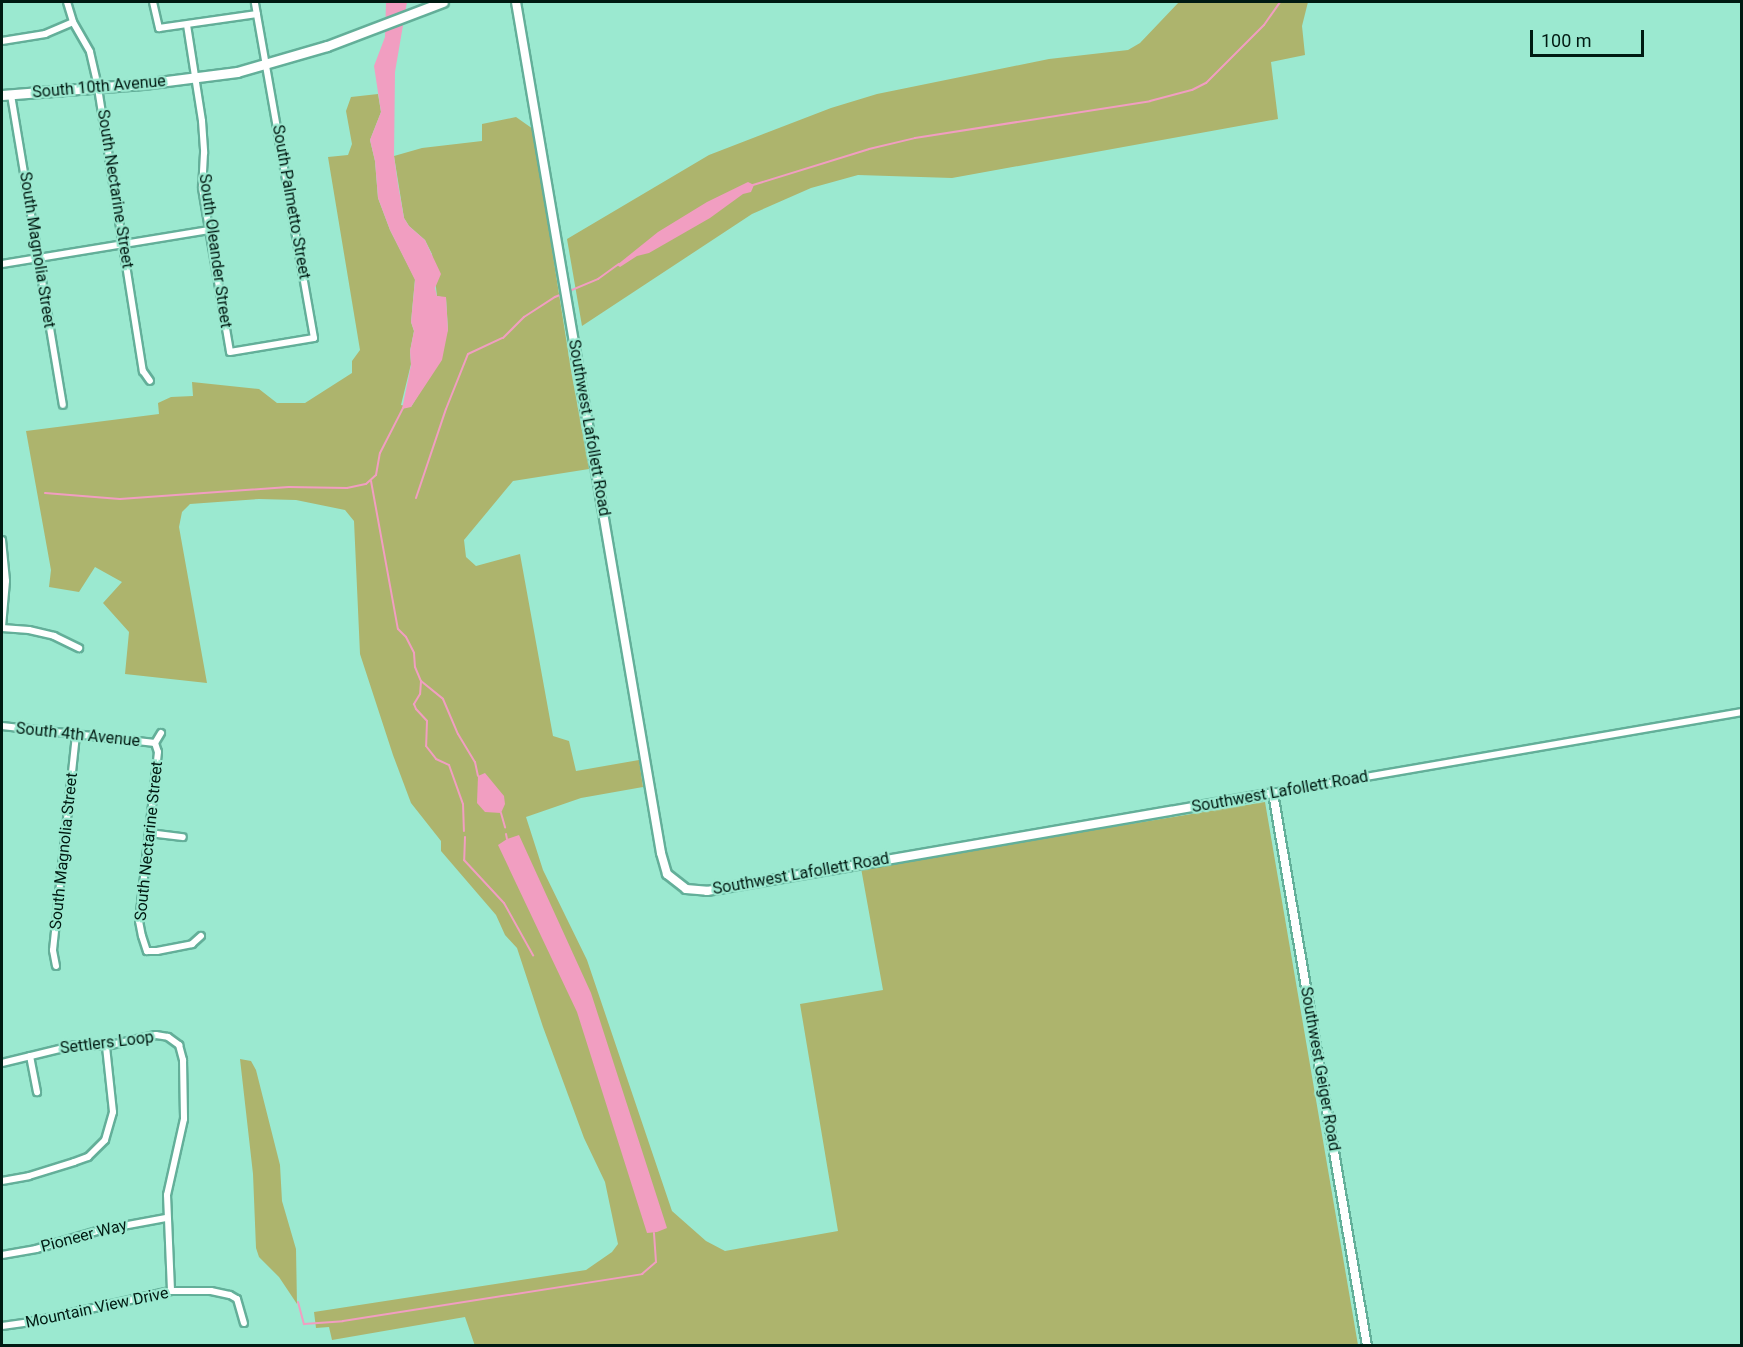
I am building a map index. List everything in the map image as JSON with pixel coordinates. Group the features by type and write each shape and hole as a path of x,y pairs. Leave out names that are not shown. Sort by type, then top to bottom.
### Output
{"main road":[{"name":"South 10th Avenue","path":"6,95 197,79 267,65 443,2"}],"street":[{"name":"South Nectarine Street","path":"67,2 73,22 88,47 98,88 125,244 143,370 150,381"},
{"path":"153,2 159,28 257,14"},
{"name":"South Palmetto Street","path":"230,352 314,338 255,2"},
{"name":"Southwest Lafollett Road","path":"516,2 661,854 668,873 678,885 693,891 707,891 1742,712"},
{"path":"2,41 50,33 73,22"},
{"name":"South Oleander Street","path":"187,25 197,79 204,153 202,188 230,352"},
{"name":"South Magnolia Street","path":"6,95 38,258 63,405"},
{"path":"2,264 209,230"},
{"path":"2,540 6,580 2,627 54,636 79,648"},
{"name":"South 4th Avenue","path":"2,726 155,743"},
{"name":"South Nectarine Street","path":"161,733 155,743 158,752 139,921 147,951 192,945 201,936"},
{"name":"South Magnolia Street","path":"56,966 53,950 76,735"},
{"name":"Southwest Geiger Road","path":"1273,793 1367,1346"},
{"path":"149,833 183,837"},
{"name":"Settlers Loop","path":"2,1063 76,1045 106,1046 156,1035 168,1037 179,1045 183,1060 184,1119 170,1176 166,1218 171,1245 171,1292"},
{"path":"2,1181 29,1176 88,1157 105,1140 113,1112 106,1046"},
{"path":"30,1056 37,1092"},
{"name":"Pioneer Way","path":"2,1254 36,1249 101,1230 166,1218"},
{"name":"Mountain View Drive","path":"2,1326 171,1292 212,1291 237,1299 244,1323"}],"green space":[{"path":"1179,2 1308,2 1302,26 1305,55 1271,62 1278,119 952,178 858,175 811,188 752,214 582,326 567,239 709,155 831,108 877,94 1049,59 1128,50 1140,43"},
{"path":"378,94 381,112 370,140 375,161 378,198 390,230 415,279 411,322 414,331 410,351 411,364 401,405 411,407 429,377 448,330 446,298 437,296 432,254 425,240 409,226 404,218 394,156 422,148 482,141 482,124 516,117 533,129 589,469 513,481 464,540 466,557 476,566 520,554 553,736 569,741 576,771 639,760 643,787 581,798 526,817 543,870 587,960 672,1211 706,1241 725,1251 838,1231 800,1004 883,990 861,868 1265,802 1358,1345 475,1346 465,1317 332,1340 329,1327 316,1328 314,1312 586,1270 612,1252 618,1244 605,1182 584,1138 517,948 505,935 496,915 441,851 441,841 411,803 360,654 354,521 345,510 296,500 259,499 190,504 182,512 179,527 207,683 125,674 129,632 103,603 122,582 95,567 79,592 49,587 51,570 26,431 159,414 158,403 171,397 193,396 192,382 259,389 277,403 305,403 352,373 352,361 360,350 328,157 348,155 352,144 346,111 351,97"},
{"path":"240,1059 251,1061 256,1070 280,1165 282,1201 296,1249 297,1304 279,1277 259,1257 256,1248 253,1174"}],"shaded area":[{"path":"386,2 407,2 395,72 394,156 404,218 409,226 425,240 441,274 435,288 437,296 446,297 448,330 442,360 411,407 402,409 411,365 410,351 414,331 411,322 415,280 390,230 378,198 375,161 370,140 381,112 374,66 385,37"},
{"path":"748,182 754,185 751,192 743,194 710,218 649,253 637,256 620,267 617,265 658,232 707,202"},
{"path":"485,773 504,796 505,804 501,813 485,812 477,803 478,776"},
{"path":"519,835 591,993 667,1228 657,1232 647,1233 577,1012 498,845"}],"waterway":[{"path":"753,185 869,149 915,138 1150,101 1192,90 1206,83 1264,25 1280,2"},
{"path":"416,498 446,409 468,354 503,338 524,317 555,297 598,279 619,264"},
{"path":"45,493 120,499 289,487 347,488 366,484 376,475 380,453 403,408"},
{"path":"371,481 398,629 406,637 414,653 415,667 421,681 443,699 458,734 475,762 478,776"},
{"path":"421,681 420,694 414,704 427,721 426,746 436,759 449,765 463,804 464,831"},
{"path":"501,813 505,827"},
{"path":"506,834 507,839"},
{"path":"465,837 464,860 504,903 533,955"},
{"path":"298,1302 304,1324 343,1321 642,1274 656,1262 654,1233"}]}
